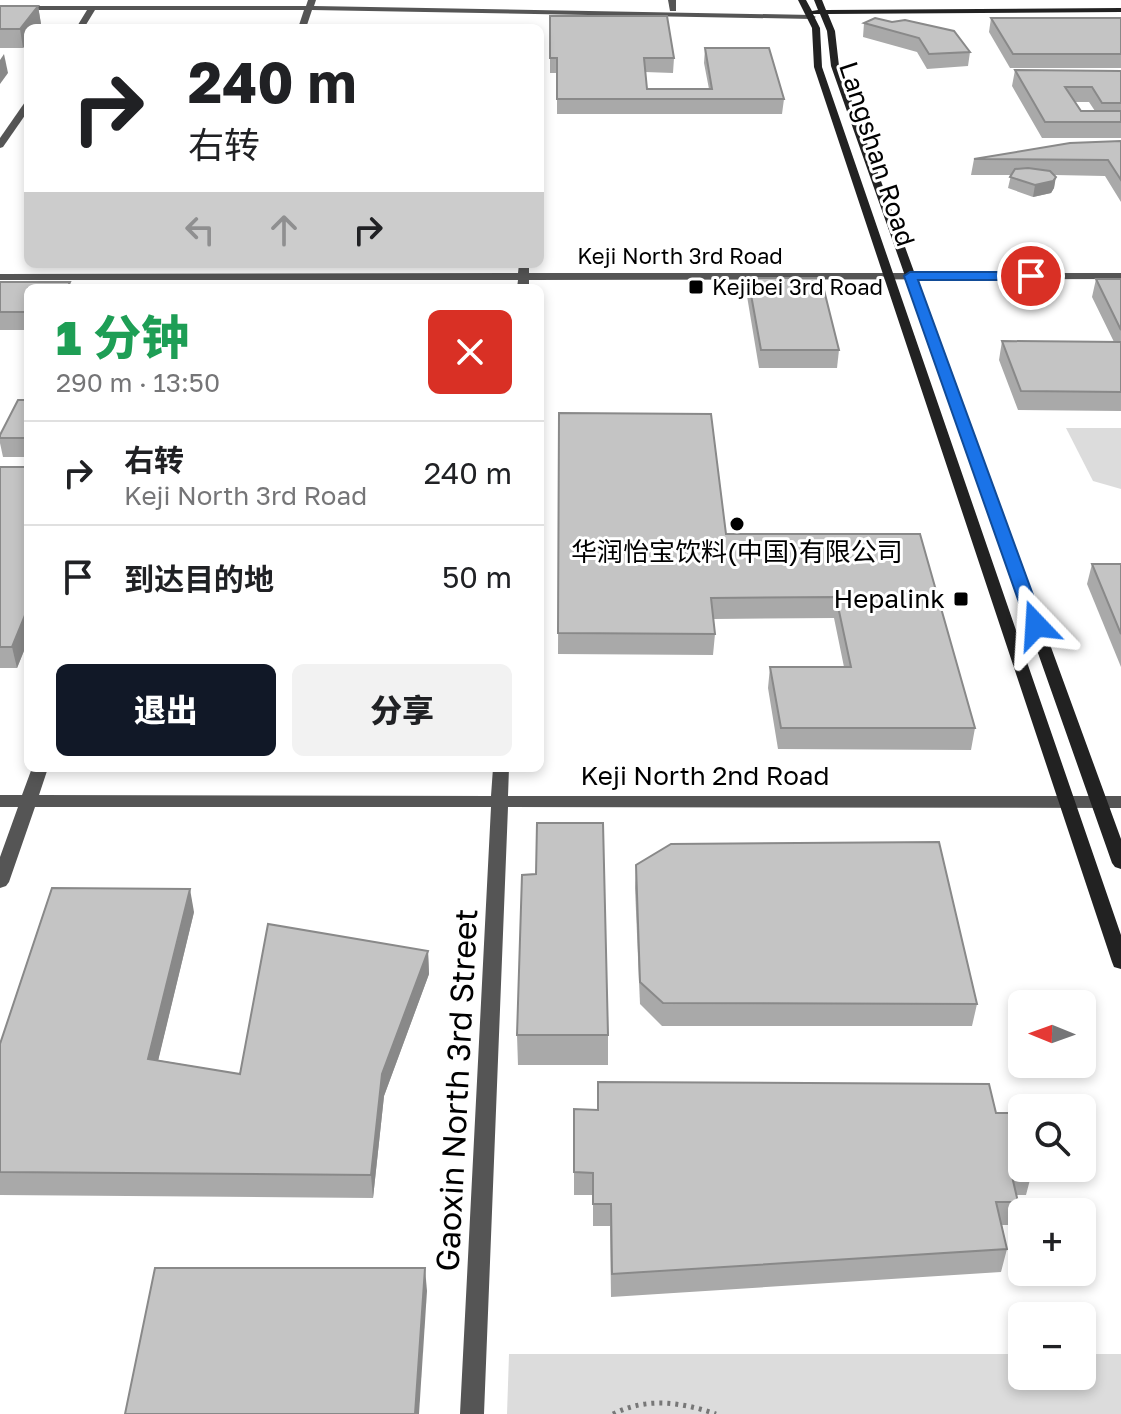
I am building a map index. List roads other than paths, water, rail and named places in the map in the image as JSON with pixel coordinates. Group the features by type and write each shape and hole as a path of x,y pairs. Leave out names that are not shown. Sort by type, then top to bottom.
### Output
{"main road":[{"name":"Langshan Road","path":"802,0 811,14 820,50 818,67 1121,962"},
{"name":"Langshan Road","path":"818,0 825,14 835,66 1121,863"},
{"path":"811,14 1121,13"}],"street":[{"path":"0,6 310,3 672,5 811,14"},
{"path":"0,6 93,8 310,3 535,16 811,14"},
{"path":"303,24 310,3"},
{"path":"83,24 93,8"},
{"path":"0,145 24,110"},
{"name":"Keji North 3rd Road","path":"0,277 212,282 523,276 1121,276"},
{"path":"0,882 39,772"},
{"name":"Gaoxin North 3rd Street","path":"472,1414 501,772"},
{"name":"Keji North 2nd Road","path":"0,801 1121,802"}],"place":[{"name":"Kejibei 3rd Road","path":"696,287"},
{"name":"华润怡宝饮料(中国)有限公司","path":"737,524"},
{"name":"Hepalink","path":"961,599"}]}
